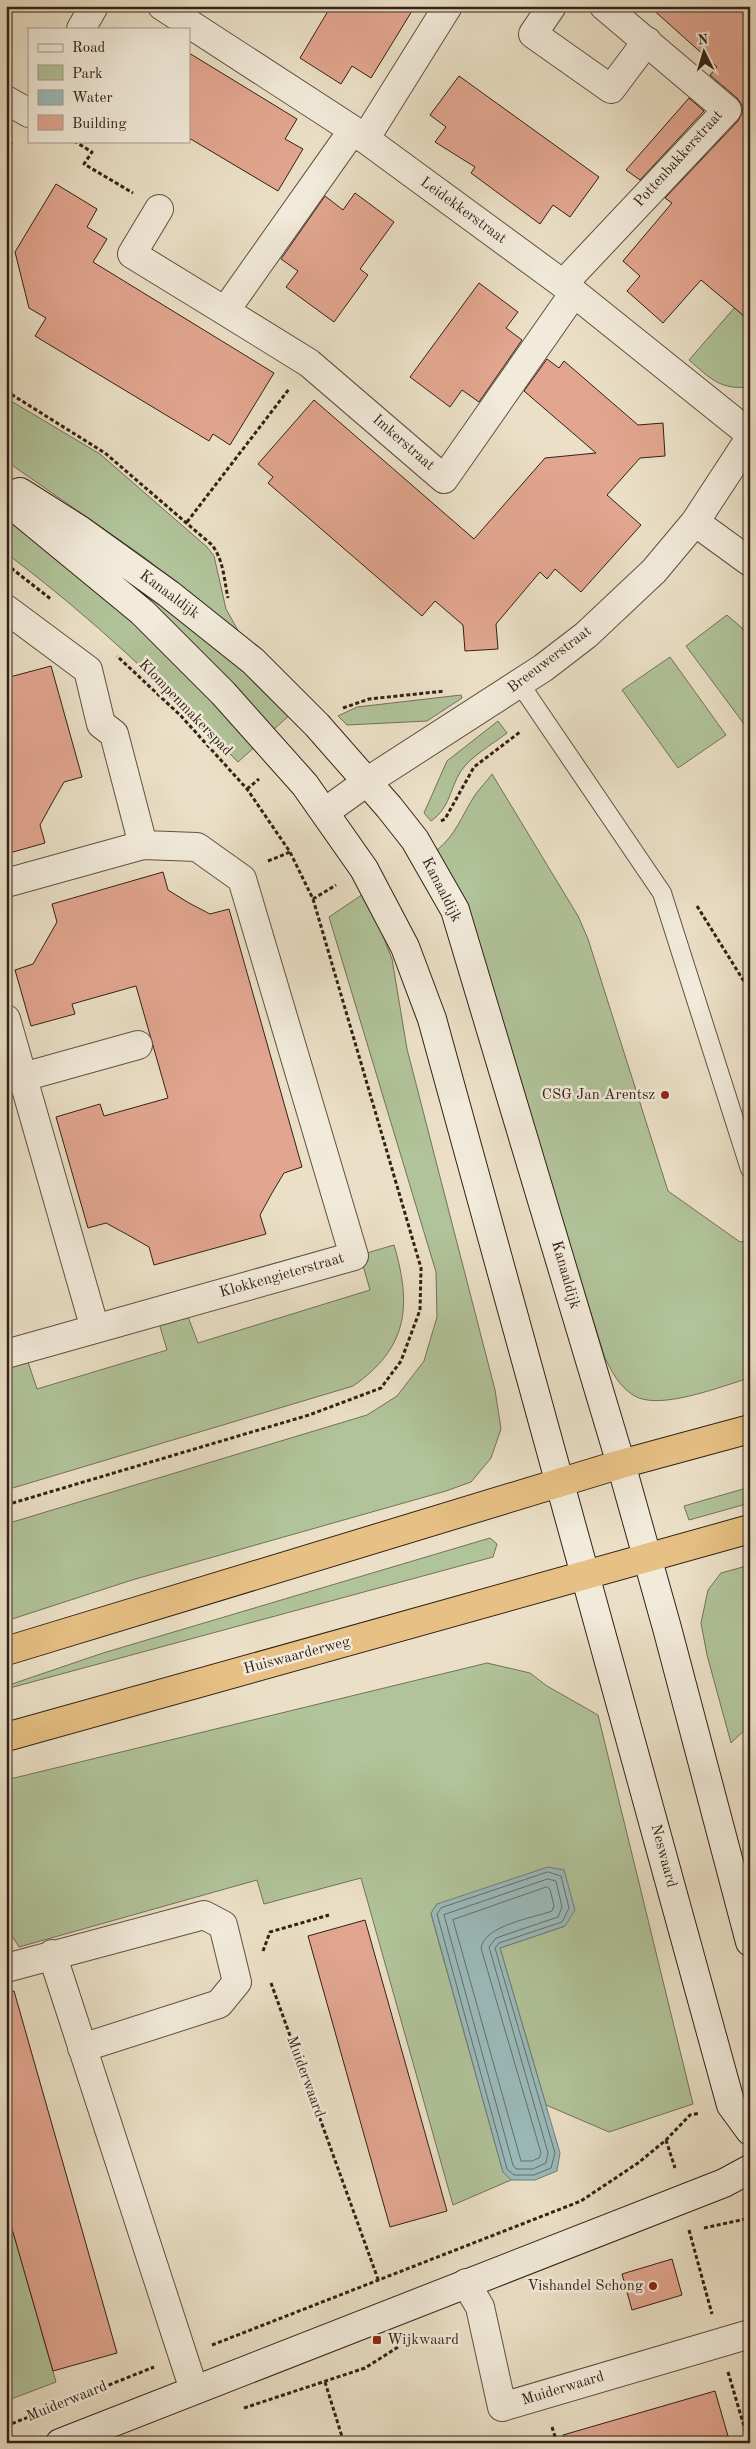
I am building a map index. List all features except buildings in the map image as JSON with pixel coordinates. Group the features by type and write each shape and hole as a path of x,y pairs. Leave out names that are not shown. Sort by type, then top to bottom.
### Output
{"highway":[{"path":"6,1651 621,1464 750,1429"},
{"name":"Huiswaarderweg","path":"6,1736 587,1576 750,1529"}],"street":[{"path":"82,28 94,6"},
{"name":"Leidekkerstraat","path":"162,6 359,135 569,288 750,436"},
{"path":"226,311 359,135 448,6"},
{"path":"552,6 533,34 611,89 647,41"},
{"name":"Pottenbakkerstraat","path":"569,288 727,110 604,6"},
{"path":"6,100 28,112"},
{"name":"Imkerstraat","path":"159,209 132,254 309,363 444,479 569,288"},
{"name":"Breeuwerstraat","path":"325,812 520,684 586,635 654,570 695,522 750,436"},
{"name":"Kanaaldijk","path":"6,484 80,530 169,594 253,661 317,725 368,782 415,840 456,910 621,1464"},
{"name":"Kanaaldijk","path":"6,500 142,612 223,693 305,785 364,869 405,947 432,1019 560,1483"},
{"path":"695,522 750,562"},
{"path":"6,609 88,670 101,724 114,734 143,844"},
{"name":"Klokkengieterstraat","path":"6,883 143,844 197,847 242,879 354,1256 6,1354"},
{"path":"6,1019 95,1329"},
{"path":"23,1077 138,1045"},
{"path":"621,1464 750,1942"},
{"path":"560,1483 587,1576"},
{"name":"Neswaard","path":"587,1576 731,2105 750,2131"},
{"path":"6,1968 52,1954 204,1915 222,1925 237,1982 219,2004 82,2048"},
{"path":"52,1954 194,2390"},
{"path":"60,2443 724,2183 750,2169"},
{"name":"Muiderwaard","path":"466,2283 480,2307 502,2407 750,2334"}],"lane":[{"path":"520,684 662,894 750,1169"}],"path":[{"path":"76,142 92,152 84,164 159,209"},
{"path":"187,522 309,363"},
{"path":"6,391 105,453 187,522 218,552 230,606"},
{"path":"6,564 53,601"},
{"name":"Klompenmakerspad","path":"113,651 181,716 247,789 282,838 312,899 364,869"},
{"path":"317,725 329,714 369,699 454,690"},
{"path":"415,840 445,819 474,767 542,716"},
{"path":"247,789 281,759"},
{"path":"261,1956 270,1932 329,1915"},
{"name":"Muiderwaard","path":"268,1975 378,2280 392,2313"},
{"name":"Muiderwaard","path":"6,2426 580,2201 638,2163 666,2140"},
{"path":"689,2231 749,2443"},
{"path":"325,2382 344,2443"}],"green space":[{"path":"750,290 750,387 731,387 716,382 689,360"},
{"path":"6,398 100,454 207,547 214,556 226,609 240,634 144,557 6,461"},
{"path":"6,513 76,566 258,744 238,762 126,653 6,553"},
{"path":"124,571 171,604 292,713 273,730 119,577"},
{"path":"727,615 750,635 750,732 686,646"},
{"path":"670,657 726,735 678,768 622,690"},
{"path":"461,695 462,698 427,721 347,725 338,716 357,707"},
{"path":"498,721 507,733 476,755 465,766 457,777 446,804 431,821 424,813 447,761"},
{"path":"492,774 578,916 588,939 668,1191 740,1242 750,1240 750,1378 690,1396 658,1401 633,1395 620,1383 605,1358 473,935 437,850 449,838 475,795"},
{"path":"366,892 392,959 407,1049 495,1390 501,1429 491,1458 471,1482 446,1491 132,1580 6,1621 6,1524 367,1415 397,1396 424,1361 437,1317 436,1272 329,917"},
{"path":"394,1245 403,1287 401,1324 395,1341 385,1357 371,1372 353,1386 6,1490 6,1369 28,1362 37,1389 167,1350 159,1323 187,1314 198,1343 370,1290 360,1255"},
{"path":"750,1487 750,1503 689,1520 684,1506"},
{"path":"490,1538 497,1544 493,1557 6,1689 6,1686 103,1653"},
{"path":"750,1565 750,1725 731,1743 707,1655 701,1623 708,1590 721,1573"},
{"path":"487,1663 530,1673 547,1686 598,1715 693,2104 609,2132 546,2105 500,1948 565,1926 437,1904 431,1914 503,2172 511,2180 453,2205 361,1878 264,1904 257,1880 19,1947 6,1926 6,1780"},
{"path":"6,2207 56,2382 6,2401"}],"water":[{"path":"548,1867 564,1870 575,1910 565,1926 500,1948 560,2153 557,2171 535,2180 511,2180 503,2172 431,1913 437,1904"}],"place":[{"name":"CSG Jan Arentsz","path":"665,1095"},
{"name":"Vishandel Schong","path":"653,2286"},
{"name":"Wijkwaard","path":"377,2340"}]}
